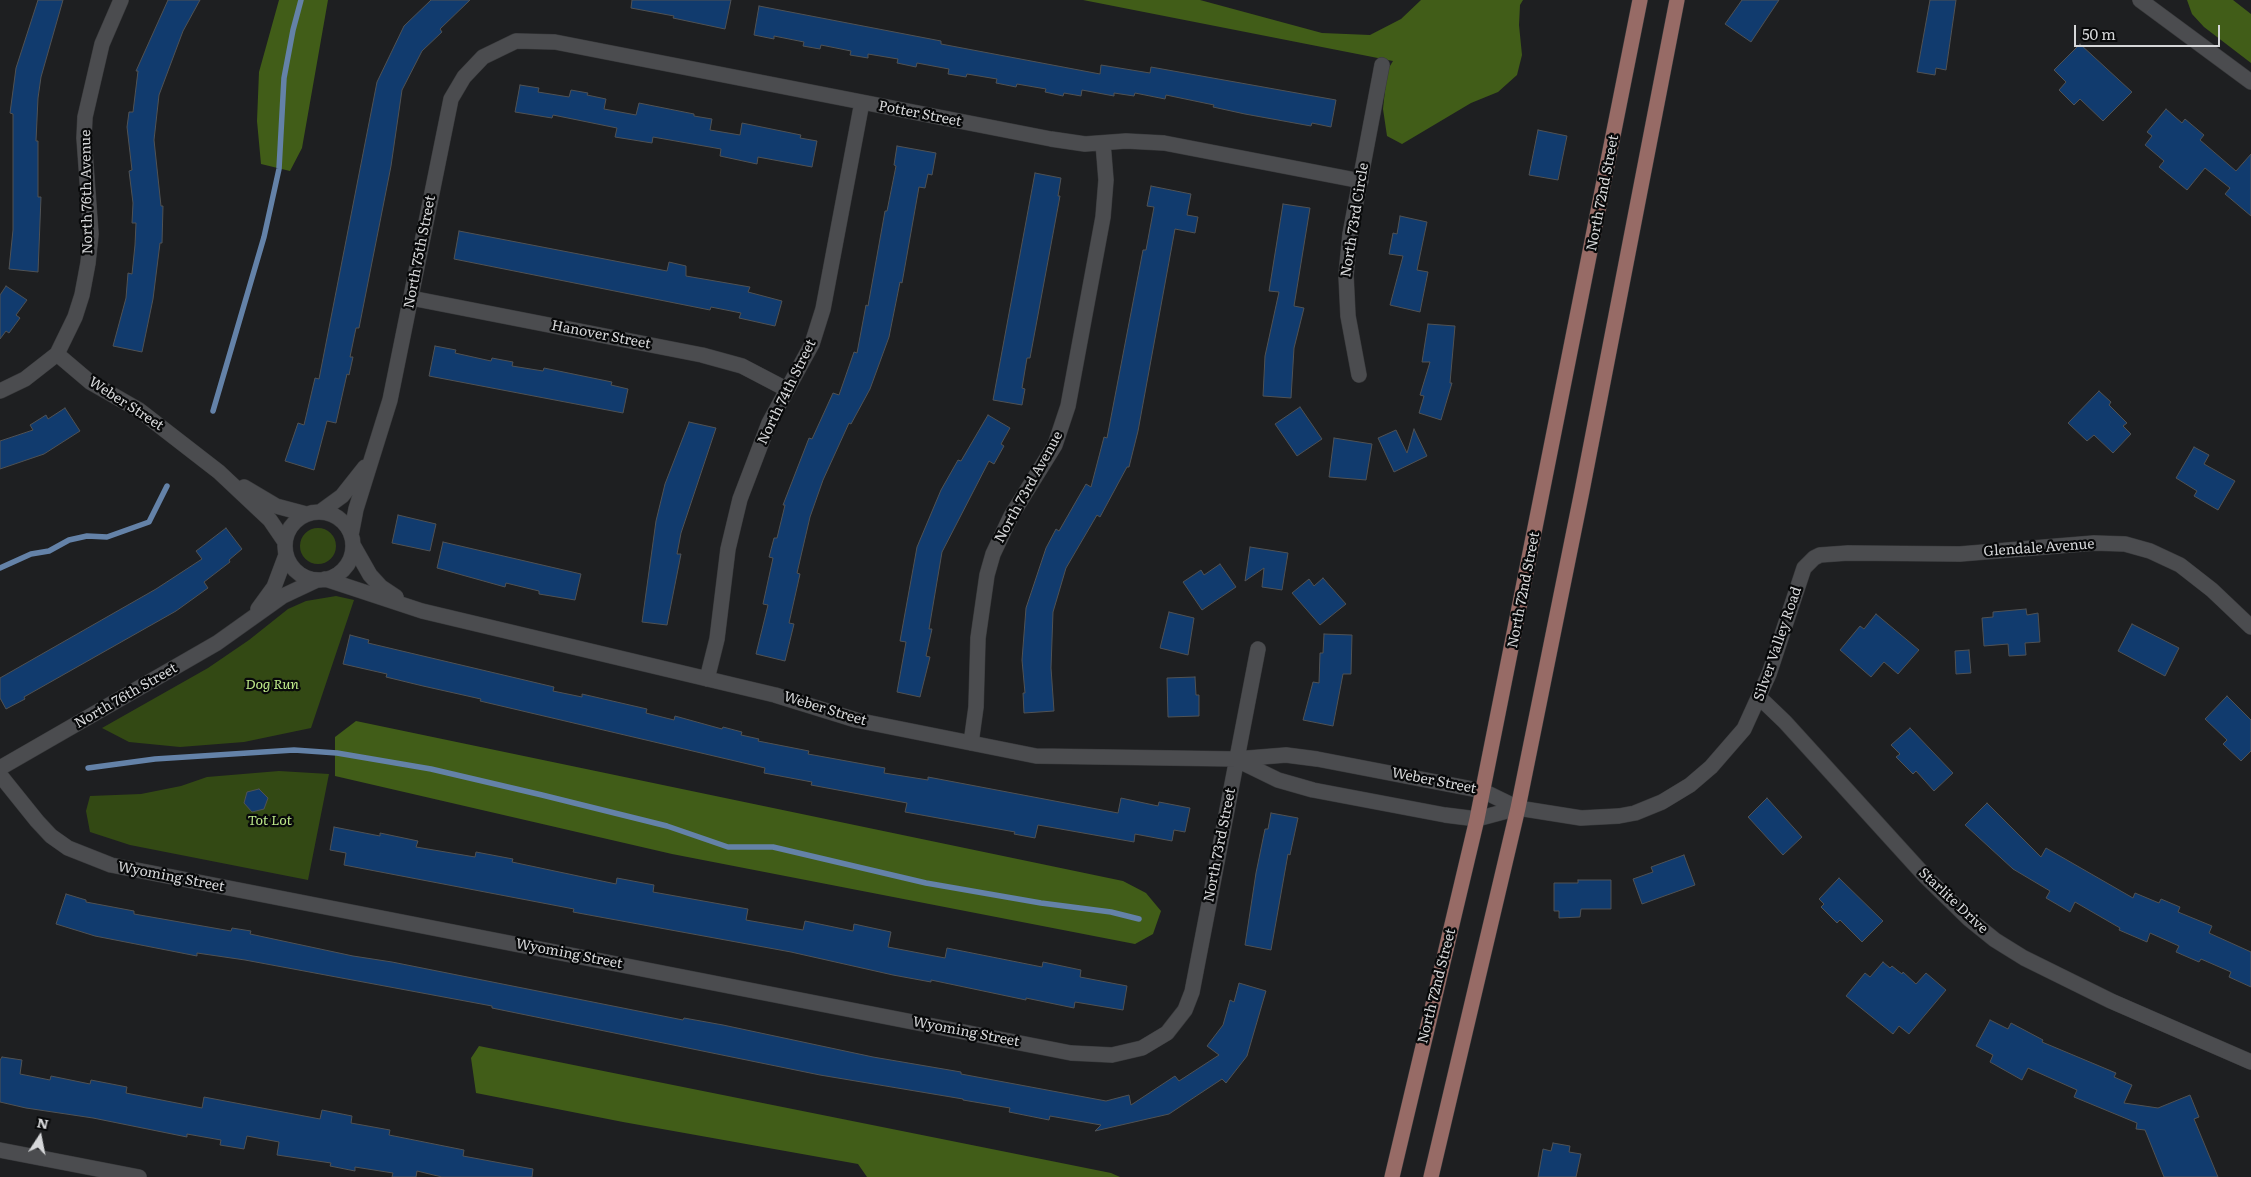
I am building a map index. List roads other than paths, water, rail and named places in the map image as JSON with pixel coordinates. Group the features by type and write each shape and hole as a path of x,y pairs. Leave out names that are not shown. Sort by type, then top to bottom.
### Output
{"main road":[{"name":"North 72nd Street","path":"1392,1177 1477,819 1640,0"},
{"path":"1431,1177 1518,808 1582,491 1677,0"}],"street":[{"name":"North 76th Avenue","path":"57,354 75,317 88,263 91,234 84,138 85,117 100,52 120,0"},
{"path":"2140,0 2251,82"},
{"name":"Potter Street","path":"483,57 516,42 531,40 555,42 1051,139 1085,144 1126,141 1164,143 1360,181"},
{"name":"North 75th Street","path":"352,540 356,509 390,400 452,99 464,77 483,57"},
{"name":"North 73rd Circle","path":"1359,375 1345,292 1350,234 1382,65"},
{"name":"North 74th Street","path":"707,680 717,639 725,569 734,524 749,473 786,389 812,344 823,309 862,102"},
{"name":"North 73rd Avenue","path":"971,743 976,707 978,638 987,575 993,554 1011,516 1055,445 1068,406 1103,217 1106,180 1104,143"},
{"name":"Hanover Street","path":"411,298 702,355 742,366 786,389"},
{"path":"0,391 25,379 57,354"},
{"name":"Weber Street","path":"57,354 90,382 140,410 219,472 270,520 285,548"},
{"name":"North 75th Street","path":"313,513 342,496 373,456"},
{"name":"Weber Street","path":"219,472 276,506 313,513"},
{"path":"313,513 339,519 352,540 348,564 341,572 321,579 302,576 293,569 285,548 290,527 313,513"},
{"name":"Weber Street","path":"352,540 370,575 382,587 422,611"},
{"name":"Glendale Avenue","path":"1804,568 1820,555 1848,553 1960,554 2094,543 2125,544 2150,550 2180,565 2212,590 2251,627"},
{"name":"North 76th Street","path":"250,620 274,587 285,548"},
{"name":"Silver Valley Road","path":"1518,808 1563,816 1593,818 1635,812 1662,802 1690,785 1711,767 1744,729 1760,698 1804,568"},
{"name":"Weber Street","path":"321,579 422,611 794,700 864,722 1036,756 1058,758 1236,759 1286,755 1483,790 1518,808"},
{"name":"North 76th Street","path":"0,768 217,643 283,596 321,579"},
{"name":"North 73rd Street","path":"1167,1033 1185,1010 1192,992 1258,649"},
{"name":"Starlite Drive","path":"1760,698 1785,722 1926,877 1969,919 1995,940 2024,958 2110,1001 2251,1062"},
{"name":"Weber Street","path":"1236,759 1278,780 1313,790 1477,819 1518,808"},
{"name":"Wyoming Street","path":"0,775 36,822 52,836 68,848 110,865 1071,1053 1094,1056 1128,1052 1154,1042 1167,1033"},
{"path":"0,1150 139,1177"}],"waterway":[{"path":"213,411 264,237 279,169 284,78 301,0"},
{"path":"0,568 31,554 49,551 69,540 87,536 107,537 149,522 167,486"},
{"path":"88,768 155,759 294,750 337,753 431,769 542,795 667,826 728,847 773,847 926,883 1041,903 1111,912 1139,919"}],"park label":[{"name":"Dog Run","path":"272,685"},
{"name":"Tot Lot","path":"270,821"}]}
